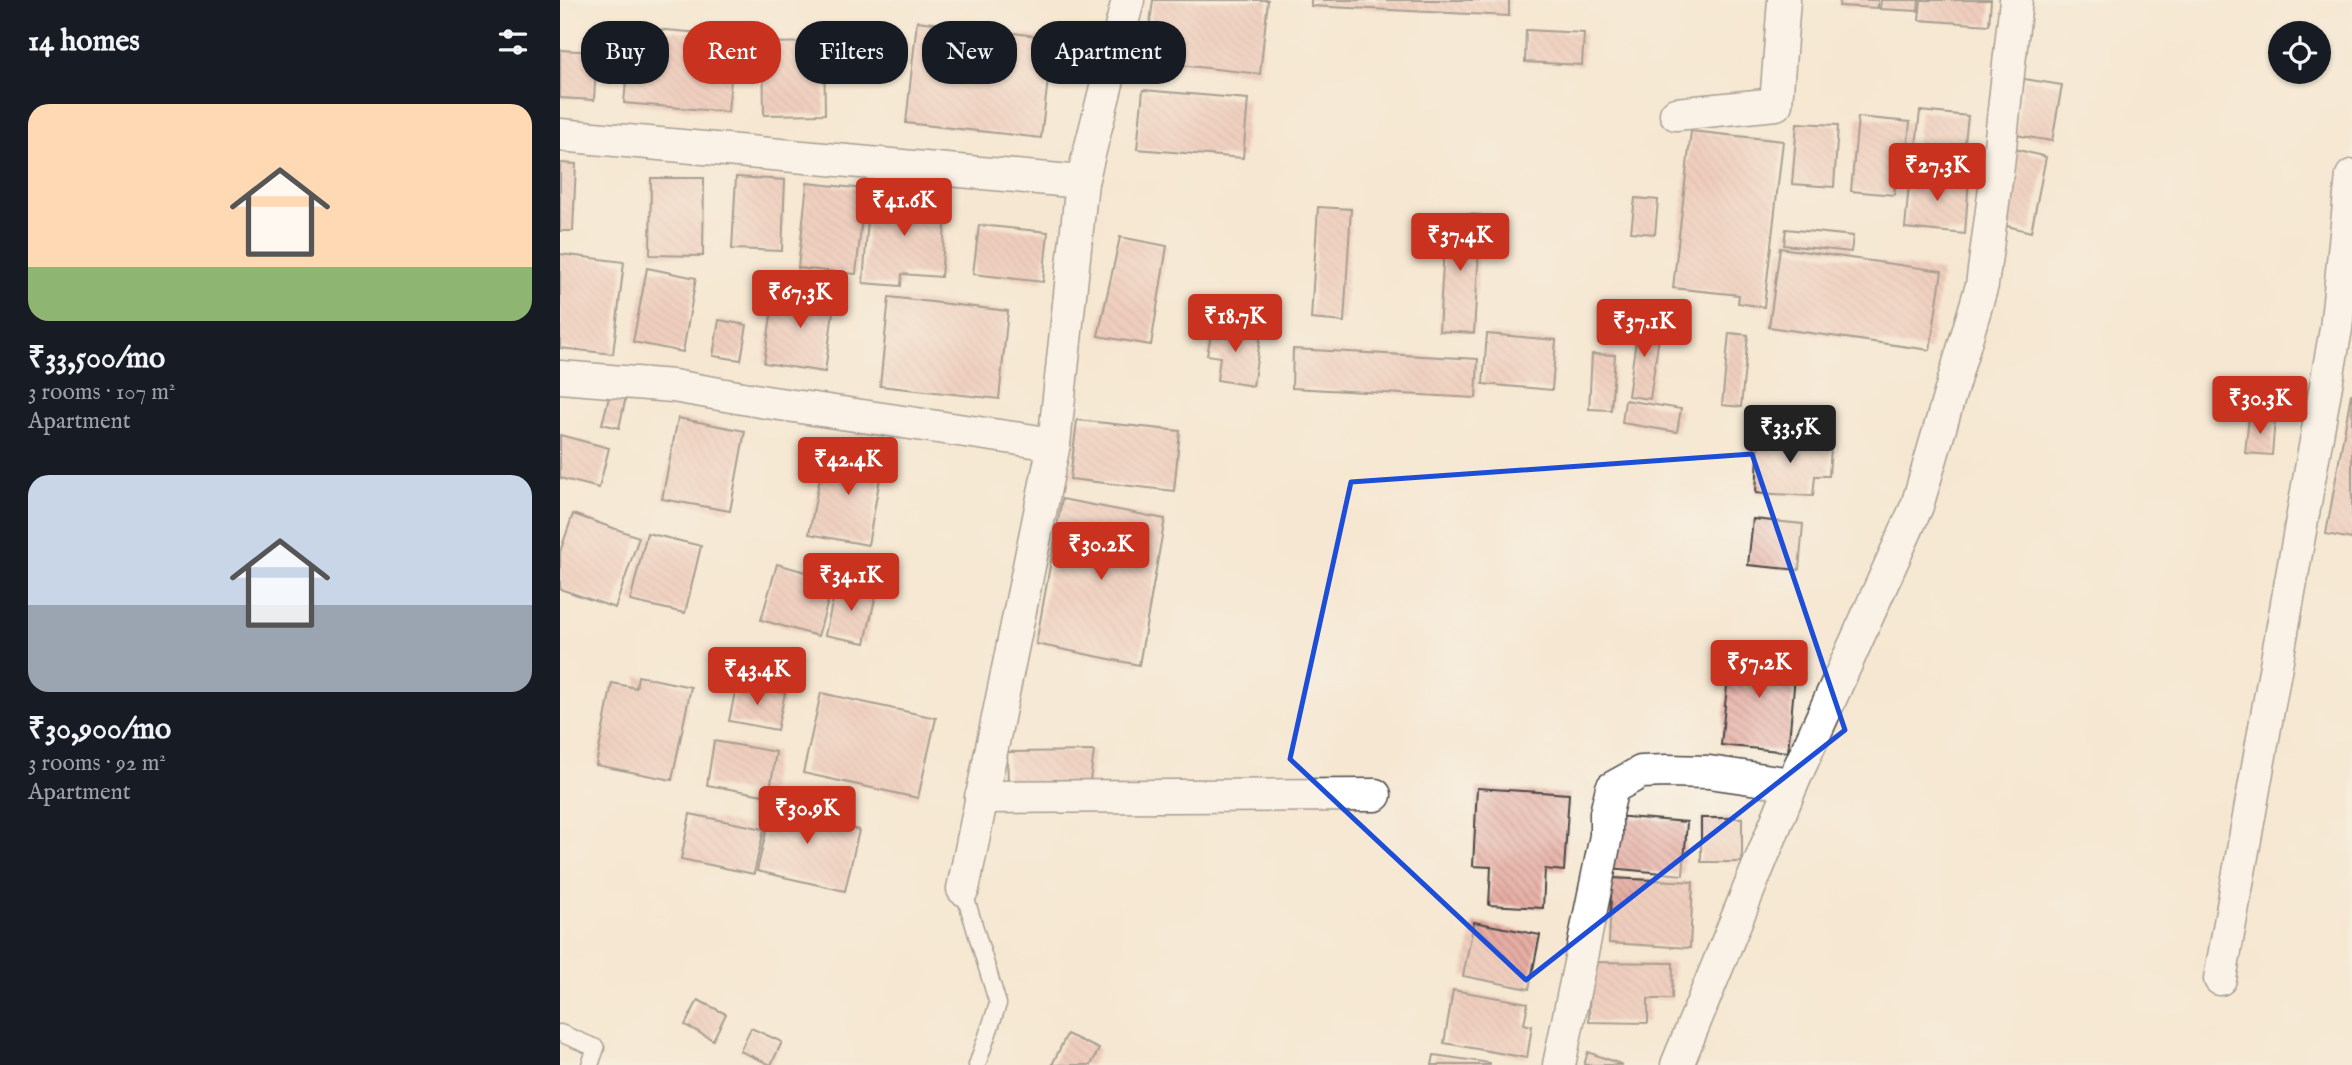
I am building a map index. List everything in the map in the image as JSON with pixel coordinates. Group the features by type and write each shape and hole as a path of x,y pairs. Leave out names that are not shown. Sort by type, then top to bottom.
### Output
{"street":[{"path":"963,890 1054,444 1082,182 1128,0"},
{"path":"1676,114 1776,104 1784,0"},
{"path":"1677,1065 1792,784 1917,506 1983,285 2015,0"},
{"path":"560,135 1082,182"},
{"path":"2220,979 2344,330 2352,176"},
{"path":"560,377 673,386 1054,444"},
{"path":"1559,1065 1606,836 1606,813 1612,788 1641,772 1667,771 1709,772 1792,784"},
{"path":"981,797 1375,795"}],"lane":[{"path":"963,890 998,1004 977,1065"},
{"path":"560,1033 596,1048 590,1065"}],"highlighted area":[{"path":"1752,454 1845,730 1526,980 1290,759 1351,482"}],"building":[{"path":"1153,0 1268,0 1260,74 1186,66 1186,21 1150,21"},
{"path":"1311,0 1509,0 1509,16 1311,6"},
{"path":"1840,0 1878,0 1878,8 1839,6"},
{"path":"1881,0 1919,0 1918,11 1880,9"},
{"path":"1921,0 1991,0 1989,25 1919,20"},
{"path":"917,21 922,22 922,84 1017,84 1017,34 1031,35 1031,84 1047,84 1041,138 906,123"},
{"path":"669,30 683,32 683,84 731,84 728,112 624,103 626,84 669,84"},
{"path":"1526,30 1584,33 1582,65 1525,62"},
{"path":"795,42 795,84 825,84 825,114 764,115 764,84 781,84 781,43"},
{"path":"560,50 581,51 581,84 595,84 594,100 560,98"},
{"path":"2024,79 2062,85 2052,141 2015,135"},
{"path":"1143,90 1248,99 1243,158 1137,149"},
{"path":"1920,111 1968,116 1962,169 1914,164"},
{"path":"1858,117 1910,122 1905,170 1897,170 1894,195 1851,191"},
{"path":"1797,123 1838,125 1834,187 1792,184"},
{"path":"1691,131 1783,141 1764,307 1738,303 1739,295 1673,288"},
{"path":"2015,149 2046,157 2031,232 1999,224"},
{"path":"560,163 576,164 573,231 560,231"},
{"path":"1910,173 1969,178 1965,234 1905,228"},
{"path":"736,177 785,180 782,251 732,249"},
{"path":"651,178 704,178 703,256 650,255"},
{"path":"807,183 865,189 856,274 798,268"},
{"path":"870,193 947,200 941,277 902,274 901,286 863,283"},
{"path":"1635,198 1658,200 1655,234 1631,232"},
{"path":"1318,207 1351,209 1344,322 1311,319"},
{"path":"1446,213 1481,215 1474,333 1439,331"},
{"path":"979,225 1048,232 1043,282 973,274"},
{"path":"1786,229 1853,236 1851,252 1784,245"},
{"path":"1120,237 1167,246 1151,345 1098,336"},
{"path":"1780,248 1942,271 1930,350 1769,327"},
{"path":"560,254 624,262 613,354 560,348"},
{"path":"647,268 696,278 683,352 633,342"},
{"path":"775,289 835,297 825,372 764,363"},
{"path":"889,297 1008,311 999,399 880,386"},
{"path":"1639,319 1661,323 1650,399 1628,396"},
{"path":"719,320 747,325 741,360 713,356"},
{"path":"1213,325 1261,333 1253,386 1217,380 1220,357 1207,355"},
{"path":"1729,333 1748,335 1741,407 1722,405"},
{"path":"1487,334 1556,340 1552,390 1483,384"},
{"path":"1293,349 1478,359 1476,398 1292,388"},
{"path":"1592,354 1615,355 1611,410 1589,409"},
{"path":"610,393 626,397 619,428 602,424"},
{"path":"2352,394 2352,539 2326,534"},
{"path":"1625,400 1681,409 1677,432 1622,423"},
{"path":"2249,416 2275,419 2272,455 2245,453"},
{"path":"678,418 745,431 730,511 662,499"},
{"path":"1077,420 1180,431 1174,491 1070,479"},
{"path":"560,435 609,448 599,488 560,478"},
{"path":"1759,435 1813,438 1812,447 1831,448 1829,476 1815,476 1813,496 1756,493"},
{"path":"854,445 885,450 868,545 809,534 823,461 850,466"},
{"path":"1062,499 1165,519 1139,665 1036,644"},
{"path":"573,514 639,537 615,608 560,589 560,552"},
{"path":"1753,519 1803,524 1799,570 1748,565"},
{"path":"647,533 701,546 685,613 630,601"},
{"path":"777,564 834,580 818,636 761,620"},
{"path":"837,582 877,590 865,643 825,635"},
{"path":"1731,647 1797,654 1788,752 1721,745"},
{"path":"638,676 691,687 672,780 596,765 612,683 636,688"},
{"path":"737,683 785,693 777,730 729,721"},
{"path":"821,693 936,718 918,798 803,773"},
{"path":"714,741 776,752 769,796 707,785"},
{"path":"1094,751 1089,788 1008,783 1007,752"},
{"path":"1477,788 1569,794 1564,871 1545,869 1543,908 1489,905 1491,867 1473,866"},
{"path":"774,798 820,808 825,823 859,830 845,891 757,871"},
{"path":"690,814 764,829 754,874 681,859"},
{"path":"1614,816 1687,822 1683,875 1610,868"},
{"path":"1701,818 1742,818 1742,862 1701,862"},
{"path":"1612,878 1693,882 1690,948 1609,943"},
{"path":"1474,922 1540,935 1529,989 1463,976"},
{"path":"1590,962 1673,963 1672,999 1648,999 1648,1023 1589,1022"},
{"path":"1453,990 1528,1003 1524,1024 1532,1026 1527,1058 1444,1043"},
{"path":"698,1000 726,1014 713,1040 685,1025"},
{"path":"751,1028 782,1042 771,1065 740,1051"},
{"path":"1067,1034 1099,1049 1091,1065 1052,1065"},
{"path":"1588,1052 1623,1065 1584,1065"},
{"path":"1434,1055 1490,1063 1490,1065 1432,1065"}]}
